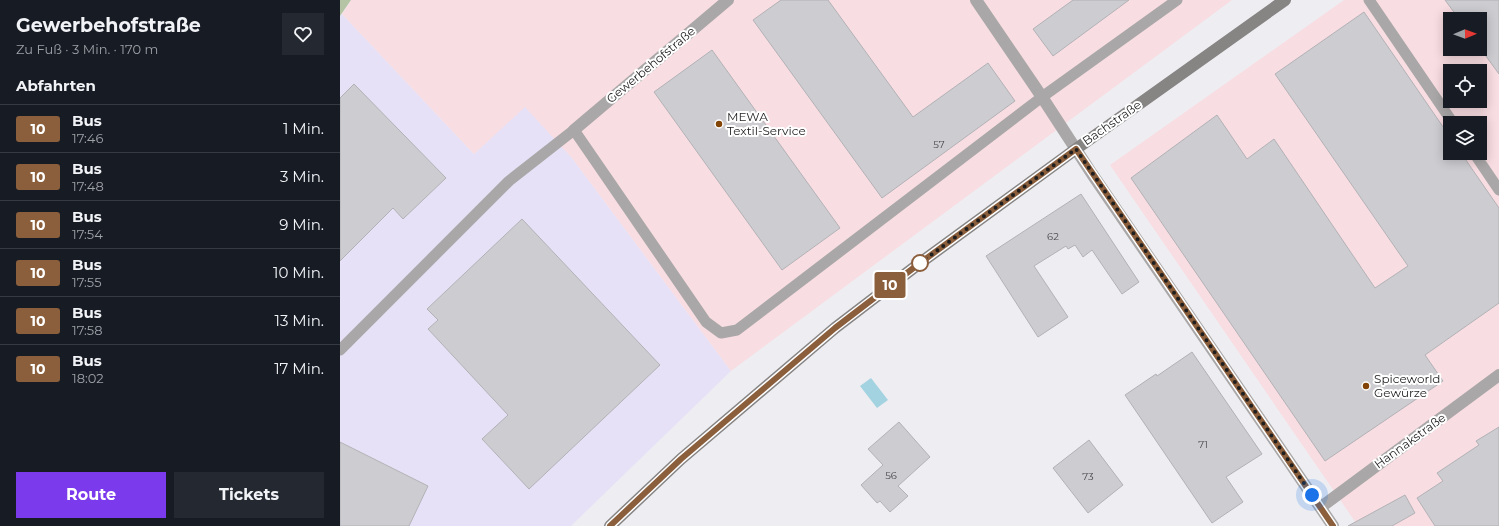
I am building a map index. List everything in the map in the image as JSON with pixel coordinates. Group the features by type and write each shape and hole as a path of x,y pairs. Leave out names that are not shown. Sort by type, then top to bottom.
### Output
{"street":[{"name":"Gewerbehofstraße","path":"574,130 728,0"},
{"path":"976,0 1333,526"},
{"name":"Bachstraße","path":"610,526 681,459 835,328 920,263 1076,149 1285,0"},
{"name":"Hannakstraße","path":"1321,507 1499,375"}],"lane":[{"path":"340,350 509,181 574,130 706,322 721,333 737,330 1042,97 1177,0"},
{"path":"1369,0 1448,116"},
{"path":"1479,160 1499,190"}],"shaded area":[{"path":"351,0 1232,0 731,371 572,158 525,107 474,154 342,14"},
{"path":"1344,0 1499,0 1499,526 1358,526 1110,165"},
{"path":"342,14 474,154 525,106 572,158 731,371 571,526 340,526 340,16"}],"green space":[{"path":"340,0 351,0 340,16"}],"water":[{"path":"871,378 888,400 877,408 860,386"}],"building":[{"path":"781,0 828,0 913,117 988,63 1015,101 882,198 753,20"},
{"path":"1073,0 1129,0 1053,56 1033,29"},
{"path":"1445,0 1499,0 1499,74 1486,56 1487,12 1454,12"},
{"path":"1364,12 1443,127 1443,160 1466,160 1499,208 1499,303 1425,355 1443,381 1325,461 1131,178 1217,115 1247,159 1274,139 1375,288 1408,266 1275,74"},
{"path":"712,50 840,228 782,270 654,92"},
{"path":"354,84 446,178 403,219 393,208 340,261 340,98"},
{"path":"1081,194 1139,282 1122,294 1092,250 1083,257 1075,245 1068,249 1066,246 1034,266 1068,317 1038,337 986,256"},
{"path":"522,219 660,365 529,489 482,439 508,415 428,329 438,320 427,309"},
{"path":"1192,352 1262,454 1226,477 1243,502 1212,523 1125,395 1156,374 1157,376"},
{"path":"899,422 930,457 898,486 908,496 890,512 880,501 877,503 861,485 883,465 868,449"},
{"path":"1499,427 1499,526 1435,526 1417,498 1443,481 1437,473 1479,445 1476,441"},
{"path":"1089,440 1123,485 1088,513 1053,468"},
{"path":"340,442 428,486 409,526 340,526"},
{"path":"1405,495 1415,513 1392,526 1348,526"}],"bus line":[{"name":"10","path":"610,526 681,459 835,328 920,263 1076,149 1161,276 1333,526"}],"place":[{"name":"MEWA Textil-Service","path":"719,124"},
{"name":"Spiceworld Gewürze","path":"1366,386"}],"route":[{"path":"920,263 1076,149 1161,276 1312,495"}]}
